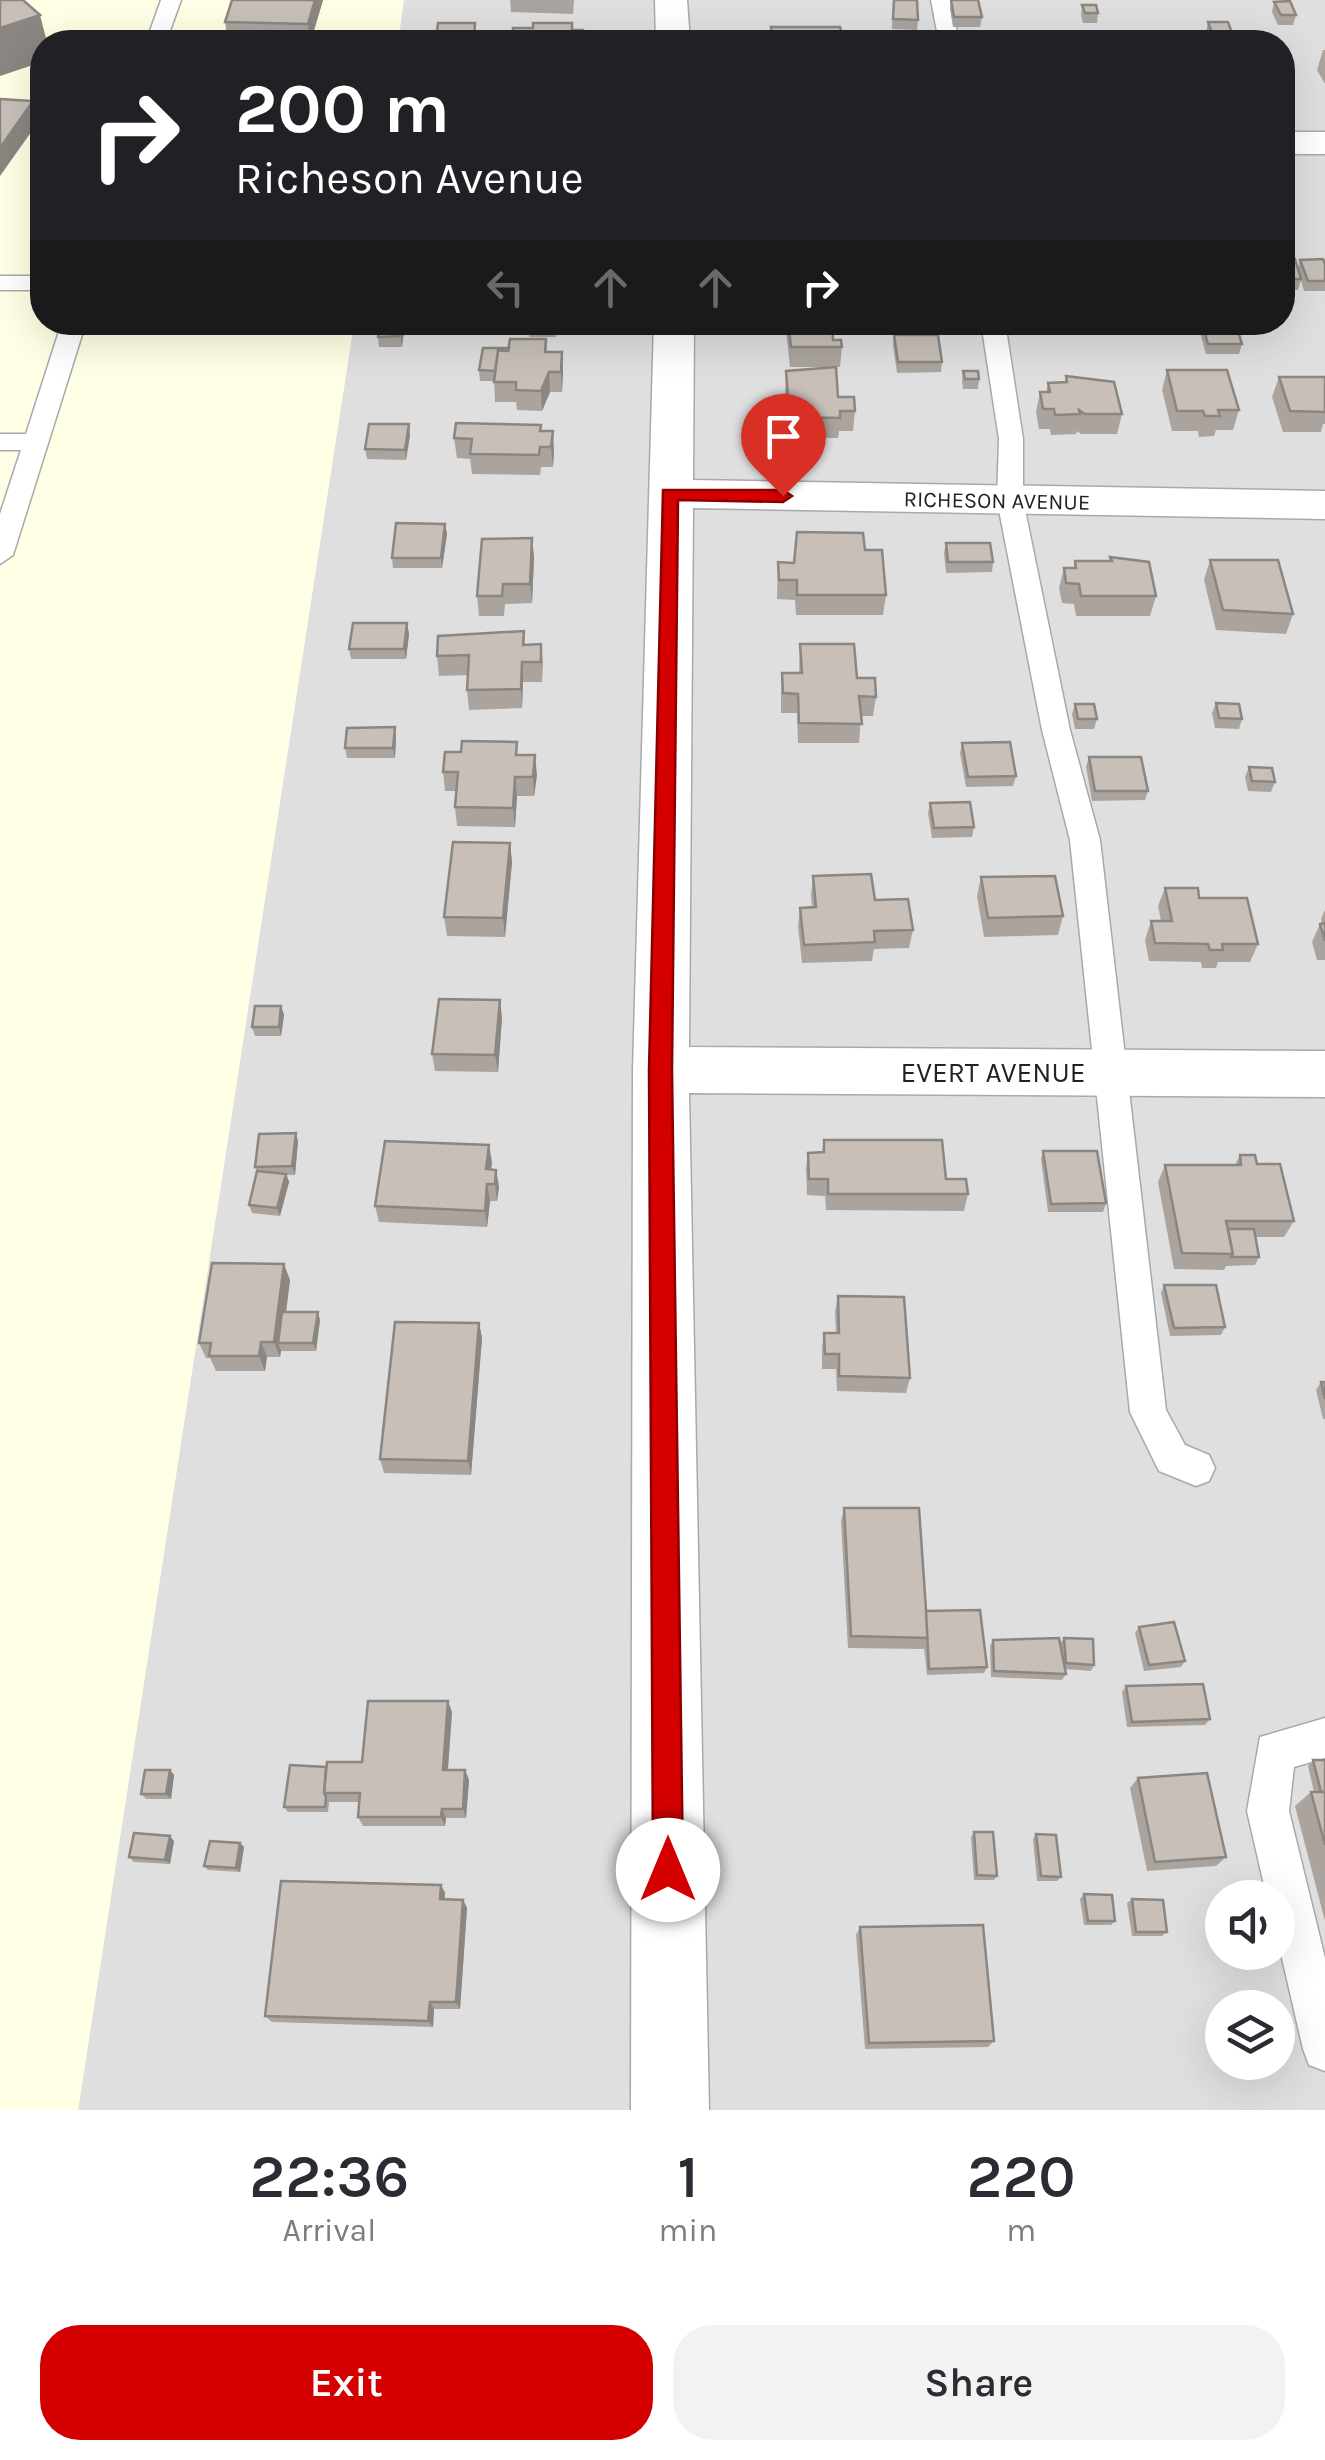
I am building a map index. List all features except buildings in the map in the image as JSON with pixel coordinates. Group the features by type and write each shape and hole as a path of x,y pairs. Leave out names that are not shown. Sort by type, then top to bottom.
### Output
{"street":[{"path":"671,0 672,30"},
{"path":"1295,144 1325,143"},
{"path":"670,2110 661,1070 674,335"},
{"name":"RICHESON AVENUE","path":"669,494 1325,505"},
{"name":"EVERT AVENUE","path":"661,1070 1325,1074"}],"lane":[{"path":"160,30 171,0"},
{"path":"941,0 947,30"},
{"path":"0,283 30,283"},
{"path":"0,556 70,335"},
{"path":"995,335 1011,439 1010,500 1056,730 1085,840 1148,1412 1172,1458 1196,1468"},
{"path":"0,442 37,442"},
{"path":"1325,1738 1275,1752 1268,1811 1325,2049"}],"shaded area":[{"path":"0,0 404,0 400,30 30,30 30,335 352,335 78,2110 0,2110"},
{"path":"404,0 1325,0 1325,2110 78,2110 352,335 1295,335 1295,30 400,30"}],"route":[{"path":"668,1870 661,1070 669,494 783,496"}]}
